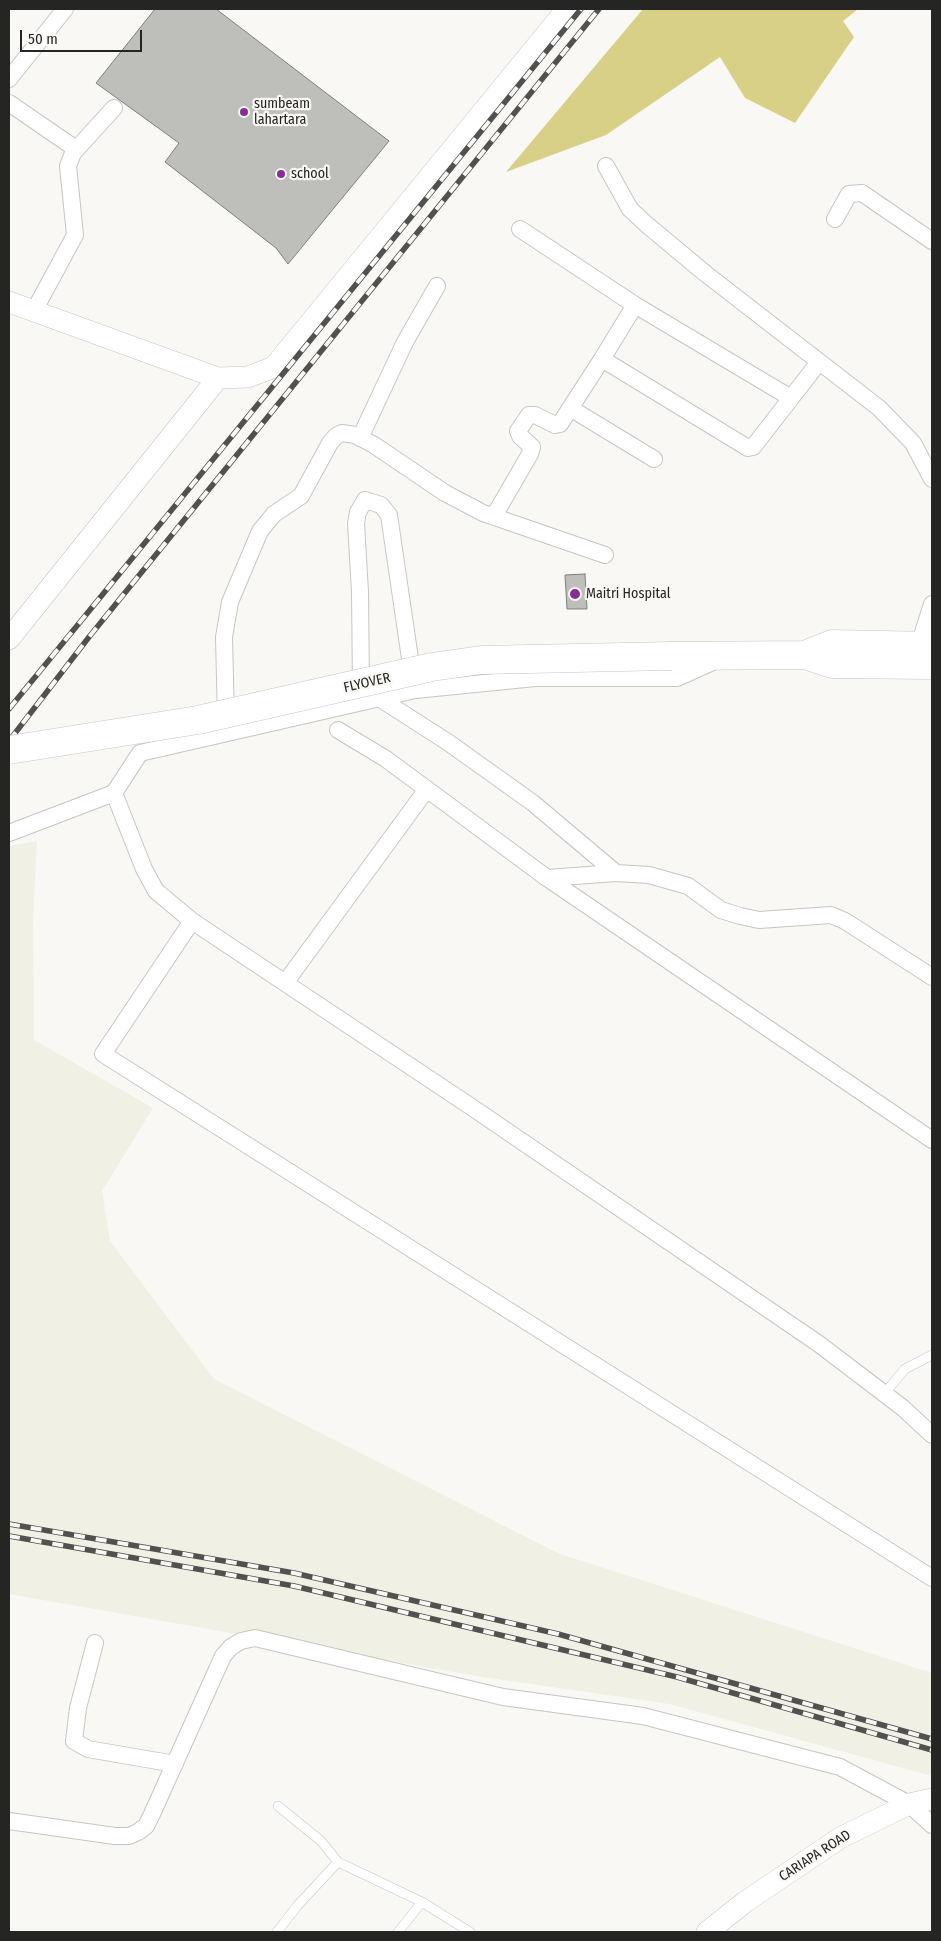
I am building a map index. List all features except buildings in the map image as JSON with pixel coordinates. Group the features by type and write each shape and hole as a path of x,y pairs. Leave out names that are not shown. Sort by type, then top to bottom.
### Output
{"highway":[{"name":"FLYOVER","path":"9,750 198,720 432,667 481,660 805,655 832,644 928,652"}],"street":[{"path":"9,79 65,9"},
{"path":"9,302 218,378 248,377 274,367 567,9"},
{"path":"9,103 76,150"},
{"path":"34,311 75,235 68,166 76,150 114,108"},
{"path":"606,166 630,209 646,224 706,274 879,408 913,443 930,467"},
{"path":"835,219 849,194 862,193 932,241"},
{"path":"520,229 635,306 791,398"},
{"path":"360,438 405,342 438,286"},
{"path":"494,516 530,454 532,446 520,436 518,430 529,415 535,415 555,425 560,424 635,306"},
{"path":"602,359 748,448 753,447 819,362"},
{"path":"9,639 218,378"},
{"path":"570,408 654,459"},
{"path":"227,734 224,637 226,612 260,531 274,514 301,496 336,436 348,433 360,438 445,493 494,516 605,555"},
{"path":"361,702 360,592 356,523 358,512 365,500 381,505 390,515 415,690"},
{"path":"928,652 932,604"},
{"path":"9,833 114,793 140,753 415,690 535,678 677,678 729,655"},
{"path":"379,698 449,743 532,803 616,872"},
{"path":"338,730 386,759 547,878 932,1140"},
{"path":"285,983 427,789"},
{"path":"114,793 144,868 156,891 192,921 811,1339 884,1394 932,1435"},
{"path":"547,878 616,872 648,875 669,879 688,886 721,910 740,916 760,920 831,915 845,921 932,977"},
{"path":"192,921 103,1054 932,1578"},
{"path":"9,1821 128,1836 146,1826 224,1656 231,1647 241,1641 255,1638 503,1697 643,1716 840,1767 909,1804 932,1825"},
{"path":"95,1643 78,1708 74,1741 88,1749 175,1764"},
{"name":"CARIAPA ROAD","path":"707,1932 745,1902 840,1838 909,1804 932,1799"}],"lane":[{"path":"884,1394 905,1368 932,1355"},
{"path":"278,1806 321,1841 338,1862 422,1902 470,1932"},
{"path":"277,1932 298,1905 338,1862"},
{"path":"398,1932 422,1902"}],"shaded area":[{"path":"643,9 858,9 843,21 854,37 795,123 745,98 720,57 606,135 506,172"},
{"path":"37,841 33,920 34,1040 153,1108 102,1191 110,1241 214,1379 560,1554 932,1673 932,1776 669,1704 476,1676 9,1594 9,846"}],"railway":[{"path":"9,709 581,9"},
{"path":"9,741 89,637 599,9"},
{"path":"9,1524 294,1573 558,1634 932,1739"},
{"path":"9,1536 294,1586 677,1677 932,1750"}],"place":[{"name":"sumbeam lahartara","path":"244,112"},
{"name":"school","path":"281,174"},
{"name":"Maitri Hospital","path":"575,594"}]}
